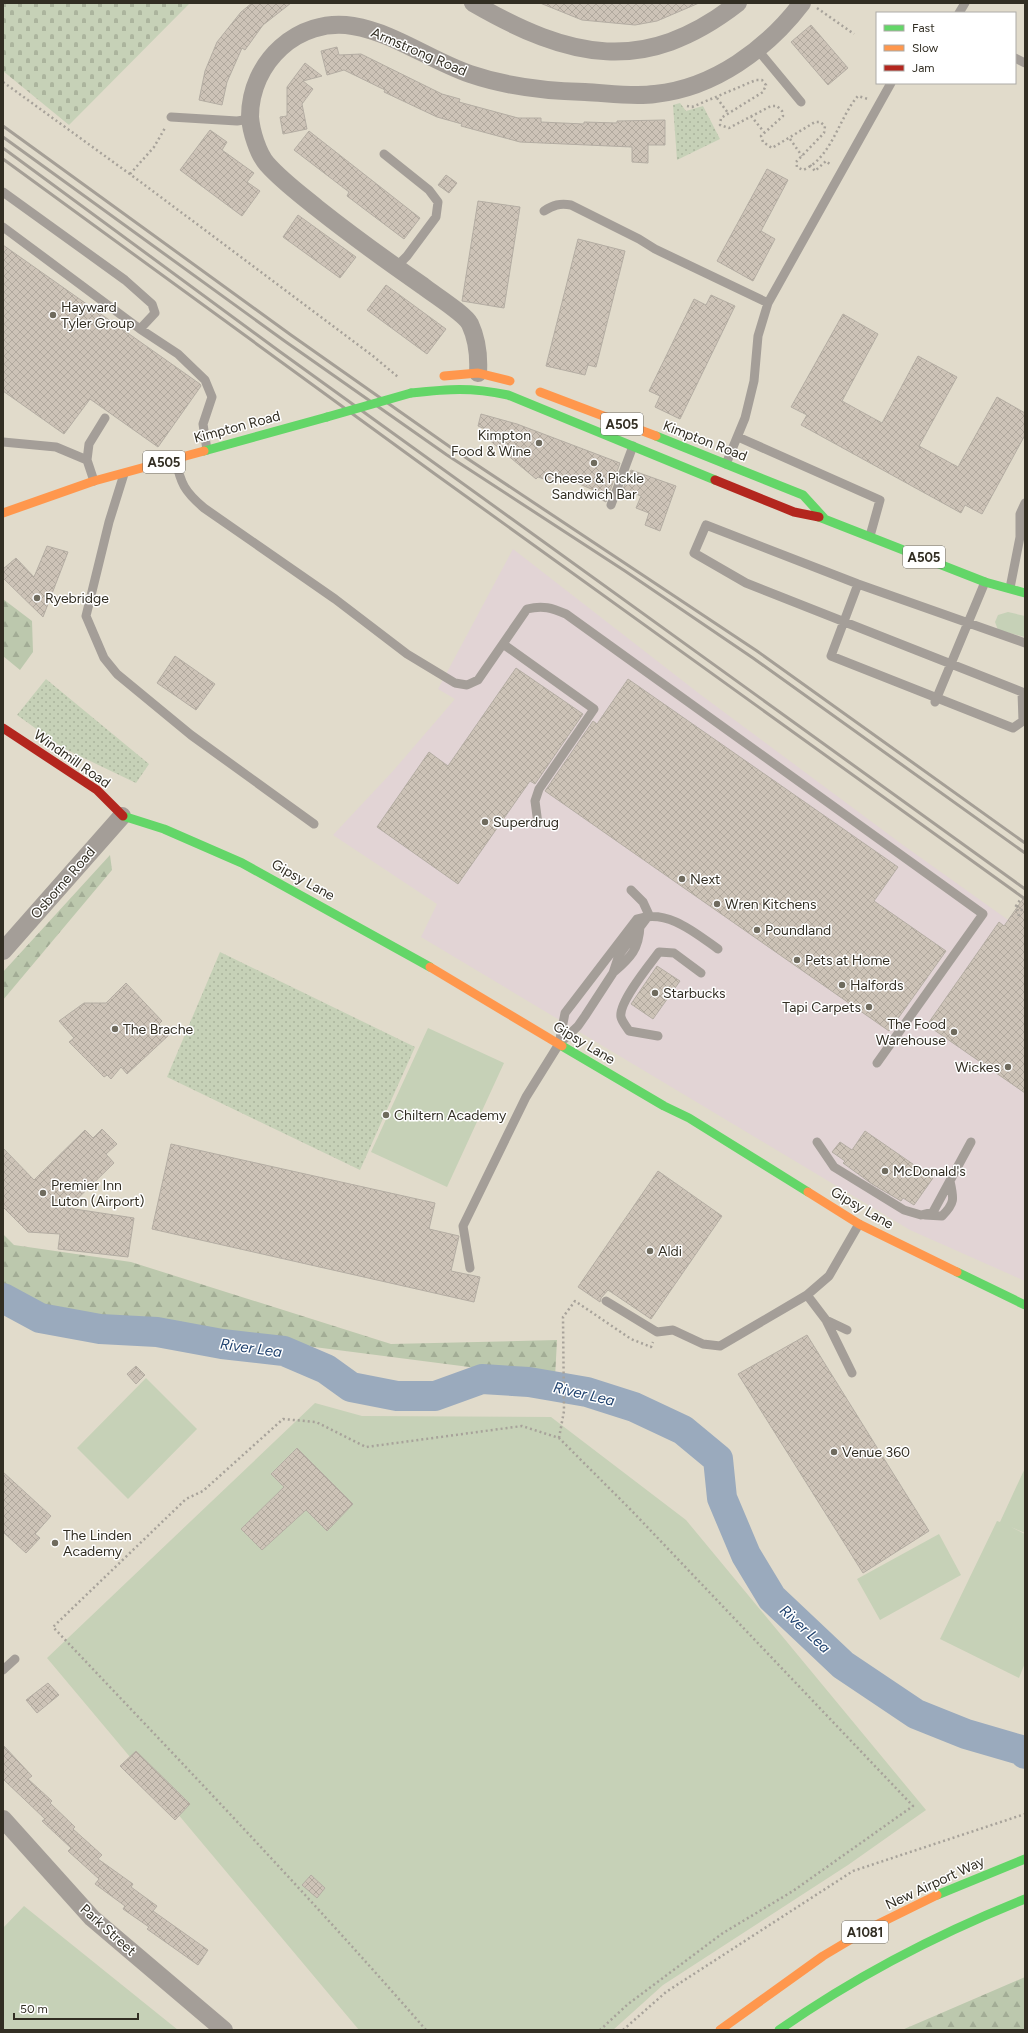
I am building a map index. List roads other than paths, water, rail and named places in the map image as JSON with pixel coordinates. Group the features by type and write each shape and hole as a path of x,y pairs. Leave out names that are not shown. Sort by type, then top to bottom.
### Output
{"main road":[{"name":"Kimpton Road","path":"411,393 432,379 451,375 478,373 519,384"},
{"name":"Kimpton Road","path":"3,513 124,473 411,393 457,388 480,389 508,394 794,512 824,518 985,582 1025,593"},
{"name":"Kimpton Road","path":"533,390 726,463 803,496 824,518"},
{"name":"Windmill Road","path":"3,728 97,790 122,816"},
{"name":"Gipsy Lane","path":"122,816 164,829 242,863 417,959 664,1106 689,1118 858,1224 1025,1305"},
{"name":"New Airport Way","path":"720,2030 824,1955 870,1929 972,1880 1025,1859"},
{"name":"A1081","path":"779,2030 833,1992 885,1962 970,1921 1025,1899"}],"street":[{"path":"473,3 548,40 570,47 617,52 638,50 670,43 699,31 738,3"},
{"name":"Armstrong Road","path":"478,373 478,355 469,321 357,240 290,186 265,162 256,141 250,119 254,94 260,75 270,58 280,47 295,35 313,28 333,25 353,26 382,34 470,74 537,90 652,95 679,91 706,80 731,67 757,49 791,17 809,5"},
{"name":"Osborne Road","path":"3,951 122,816"},
{"name":"Park Street","path":"3,1819 92,1918 224,2030"}],"lane":[{"path":"960,12 965,3"},
{"path":"757,49 801,102"},
{"path":"1016,58 1025,63"},
{"path":"719,480 738,437 754,381 758,336 768,303 890,84"},
{"path":"172,117 237,121 250,119"},
{"path":"384,154 429,190 438,202 436,217 407,256 396,267"},
{"path":"3,192 125,280 152,304 155,313 140,329"},
{"path":"544,211 563,203 571,205 639,239 655,249 768,303"},
{"path":"3,227 140,329 178,354 205,380 212,397 203,424 207,450"},
{"path":"94,482 87,460 89,444 105,418"},
{"path":"738,437 880,500 870,536"},
{"path":"3,442 56,447 87,460"},
{"path":"611,504 633,446"},
{"path":"175,458 183,485 190,496 204,508 335,599 407,654 455,683 467,685 478,680 527,609 538,606 549,607 566,614 983,914 877,1063"},
{"path":"124,473 109,522 86,616 104,658 117,674 191,735 314,824"},
{"path":"1010,588 1023,537 1020,514 1025,503"},
{"path":"858,584 844,621 831,656 936,701 1013,728 1023,721 1022,692 844,621 746,583 694,553 706,525 858,584 1025,644"},
{"path":"936,701 985,582"},
{"path":"503,644 594,709 539,789 535,801 538,824"},
{"path":"631,890 643,902 648,915"},
{"path":"559,1044 566,1013 637,919 648,915 661,916 676,921 718,949"},
{"path":"470,1268 463,1226 526,1097 559,1044 578,1026 613,973 627,961 640,941 640,926 648,915"},
{"path":"658,1036 629,1031 621,1017 622,1007 645,970 658,952 674,953 701,973"},
{"path":"817,1142 834,1167 904,1210 921,1215 942,1216 952,1206 953,1197 950,1181"},
{"path":"921,1215 933,1212 971,1142"},
{"path":"606,1301 657,1332 673,1330 703,1344 720,1346 807,1295 829,1276 858,1224"},
{"path":"807,1295 826,1320 852,1373"},
{"path":"826,1320 847,1330"},
{"path":"3,1670 14,1659"}],"waterway":[{"name":"River Lea","path":"3,1298 40,1318 100,1329 157,1332 222,1344 284,1351 326,1369 351,1387 397,1396 435,1396 482,1379 529,1382 587,1392 634,1407 683,1430 718,1459 722,1498 746,1555 772,1598 843,1665 916,1714 966,1734 1021,1750 1025,1754"}],"railway":[{"path":"3,126 291,335 453,449 757,651 1025,843"},
{"path":"3,137 286,342 447,455 625,571 753,658 1025,853"},
{"path":"3,148 279,351 1025,889"},
{"path":"3,159 435,474 1025,899"}],"place":[{"name":"Hayward Tyler Group","path":"53,315"},
{"name":"Kimpton Food & Wine","path":"539,443"},
{"name":"Cheese & Pickle Sandwich Bar","path":"594,463"},
{"name":"Ryebridge","path":"37,598"},
{"name":"Superdrug","path":"485,822"},
{"name":"Next","path":"682,879"},
{"name":"Wren Kitchens","path":"717,904"},
{"name":"Poundland","path":"757,930"},
{"name":"Pets at Home","path":"797,960"},
{"name":"Halfords","path":"842,985"},
{"name":"Starbucks","path":"655,993"},
{"name":"Tapi Carpets","path":"869,1007"},
{"name":"The Brache","path":"115,1029"},
{"name":"The Food Warehouse","path":"954,1032"},
{"name":"Wickes","path":"1008,1067"},
{"name":"Chiltern Academy","path":"386,1115"},
{"name":"McDonald's","path":"885,1171"},
{"name":"Premier Inn Luton (Airport)","path":"43,1193"},
{"name":"Aldi","path":"650,1251"},
{"name":"Venue 360","path":"834,1452"},
{"name":"The Linden Academy","path":"55,1543"}]}
